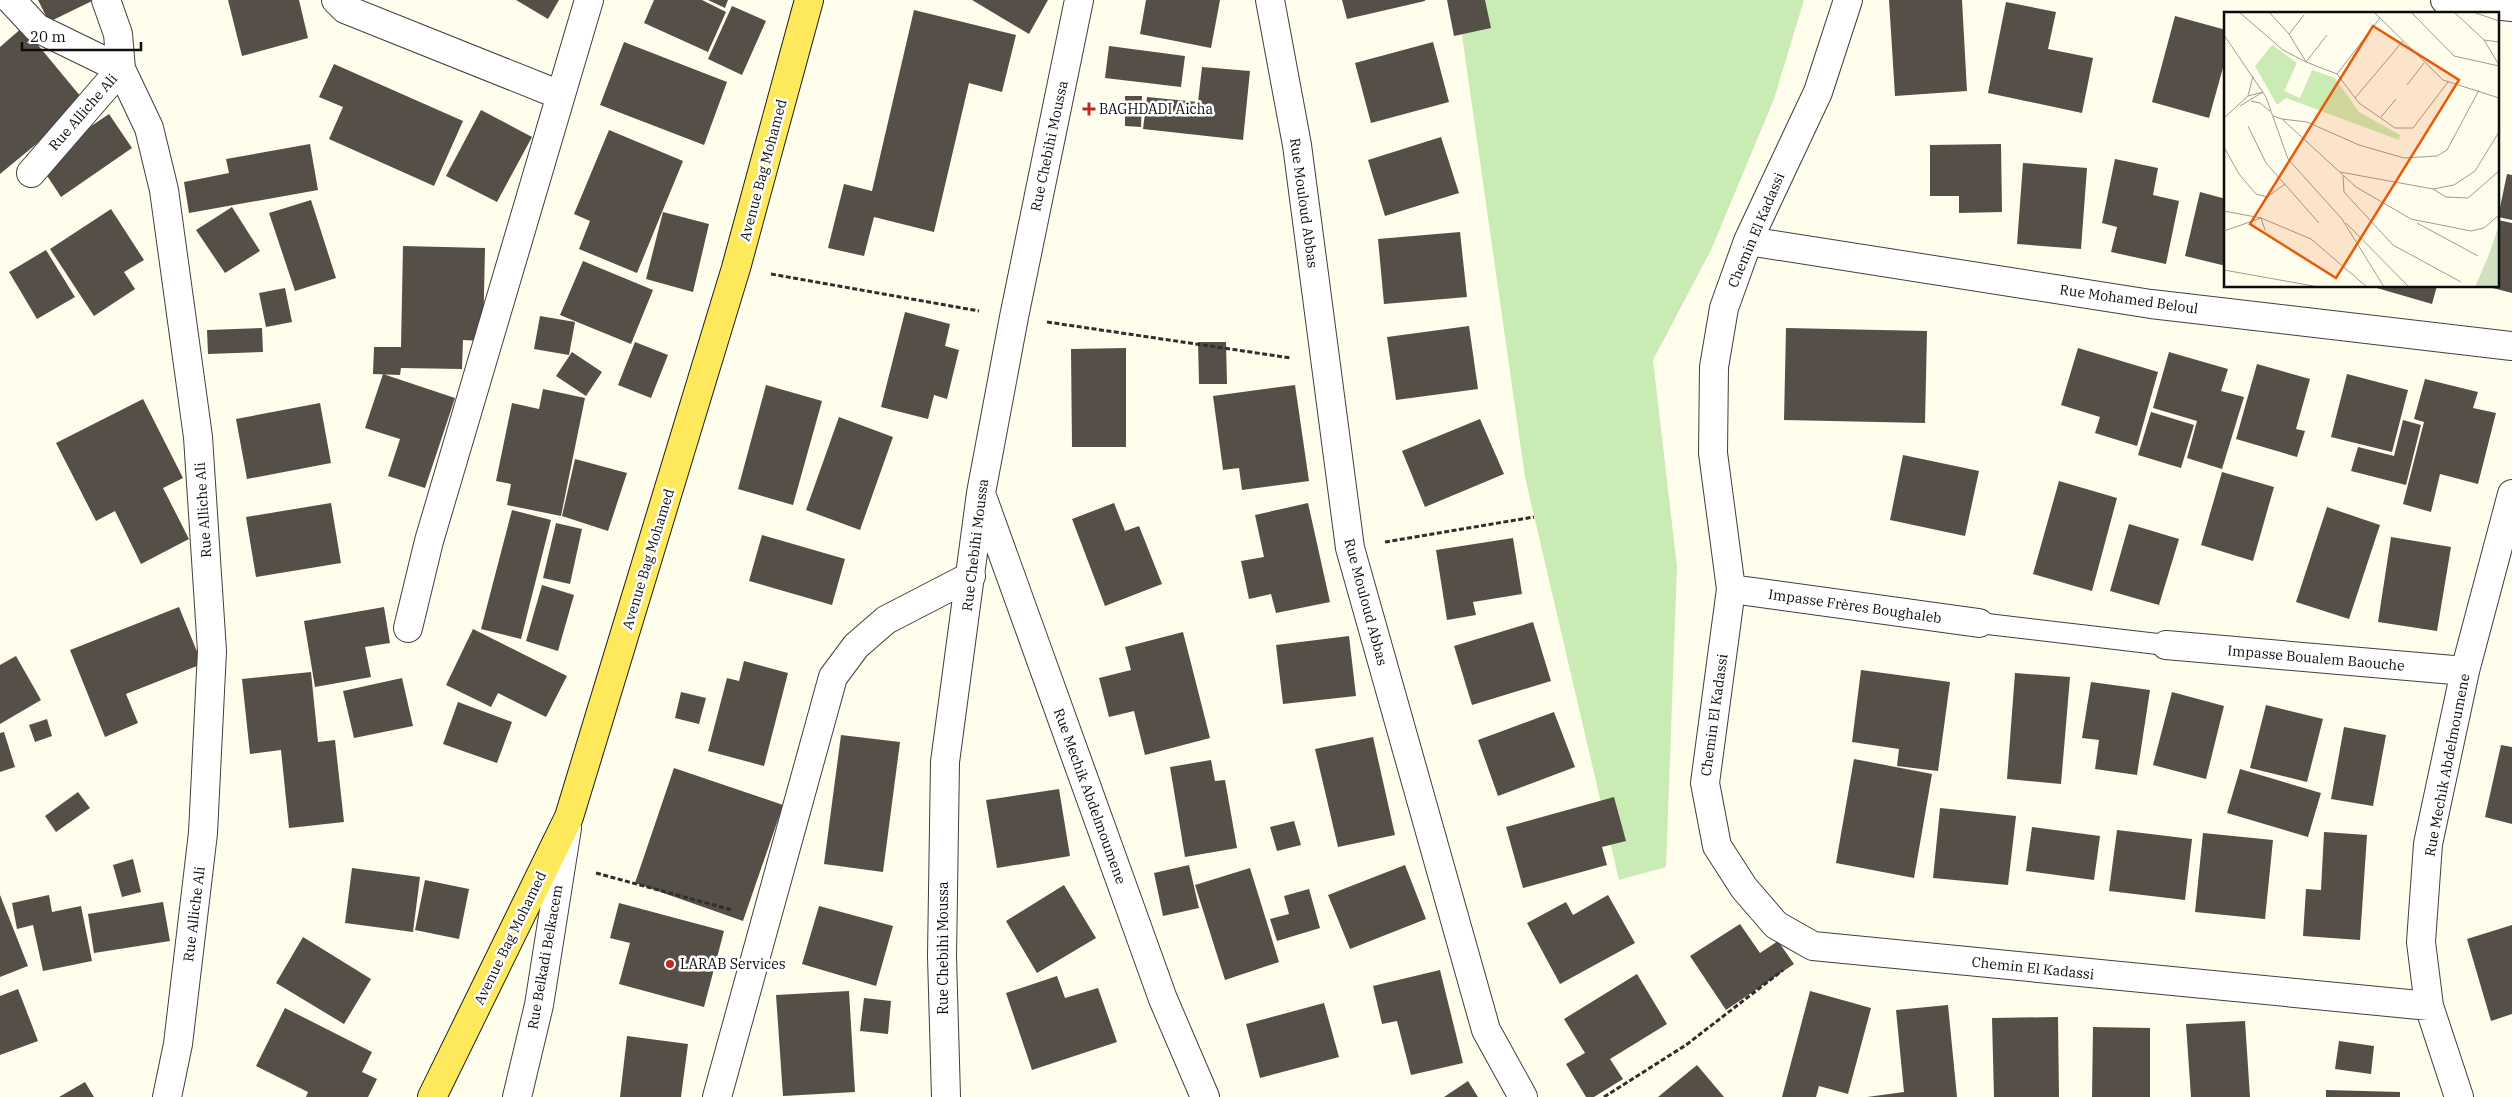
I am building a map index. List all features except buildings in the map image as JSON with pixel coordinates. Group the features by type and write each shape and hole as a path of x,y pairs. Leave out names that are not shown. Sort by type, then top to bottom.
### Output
{"main road":[{"name":"Avenue Bag Mohamed","path":"432,1097 569,817 736,268 809,0"}],"street":[{"path":"11,0 37,28 121,69"},
{"path":"106,0 118,34 121,69"},
{"path":"336,0 345,9 560,95"},
{"path":"408,628 429,541 589,0"},
{"name":"Rue Chebihi Moussa","path":"946,1097 942,956 946,762 980,493 1079,0"},
{"name":"Rue Mouloud Abbas","path":"1270,0 1297,145 1350,548 1486,1030 1523,1097"},
{"name":"Chemin El Kadassi","path":"1848,0 1818,92 1748,241 1724,308 1714,367 1713,453 1731,589 1704,783 1717,846 1744,888 1776,925 1813,946 2429,1006"},
{"path":"2445,0 2512,7"},
{"name":"Rue Alliche Ali","path":"30,173 121,69 149,128 164,190 198,436 212,651 203,833 178,1044 167,1097"},
{"name":"Rue Mohamed Beloul","path":"1748,241 2151,304 2512,346"},
{"name":"Rue Mechik Abdelmoumene","path":"980,493 1163,999 1205,1097"},
{"name":"Rue Mechik Abdelmoumene","path":"2459,1097 2429,1006 2421,942 2428,844 2466,671 2512,494"},
{"path":"717,1097 833,677 856,646 886,620 971,576"},
{"name":"Impasse Frères Boughaleb","path":"1731,589 1979,623"},
{"name":"Impasse Boualem Baouche","path":"2166,645 2466,671"},
{"name":"Rue Belkadi Belkacem","path":"517,1097 539,1005 569,817"}],"lane":[{"path":"1979,623 2166,645"}],"path":[{"path":"736,268 1014,317 1326,364"},
{"path":"1350,548 1534,517"},
{"path":"561,864 766,919"},
{"path":"1604,1097 1686,1045 1813,946"}],"green space":[{"path":"1457,0 1804,0 1774,99 1711,250 1653,360 1677,567 1666,867 1619,880 1525,477"}],"place":[{"name":"BAGHDADI Aicha","path":"1089,109"},
{"name":"LARAB Services","path":"670,964"}]}
